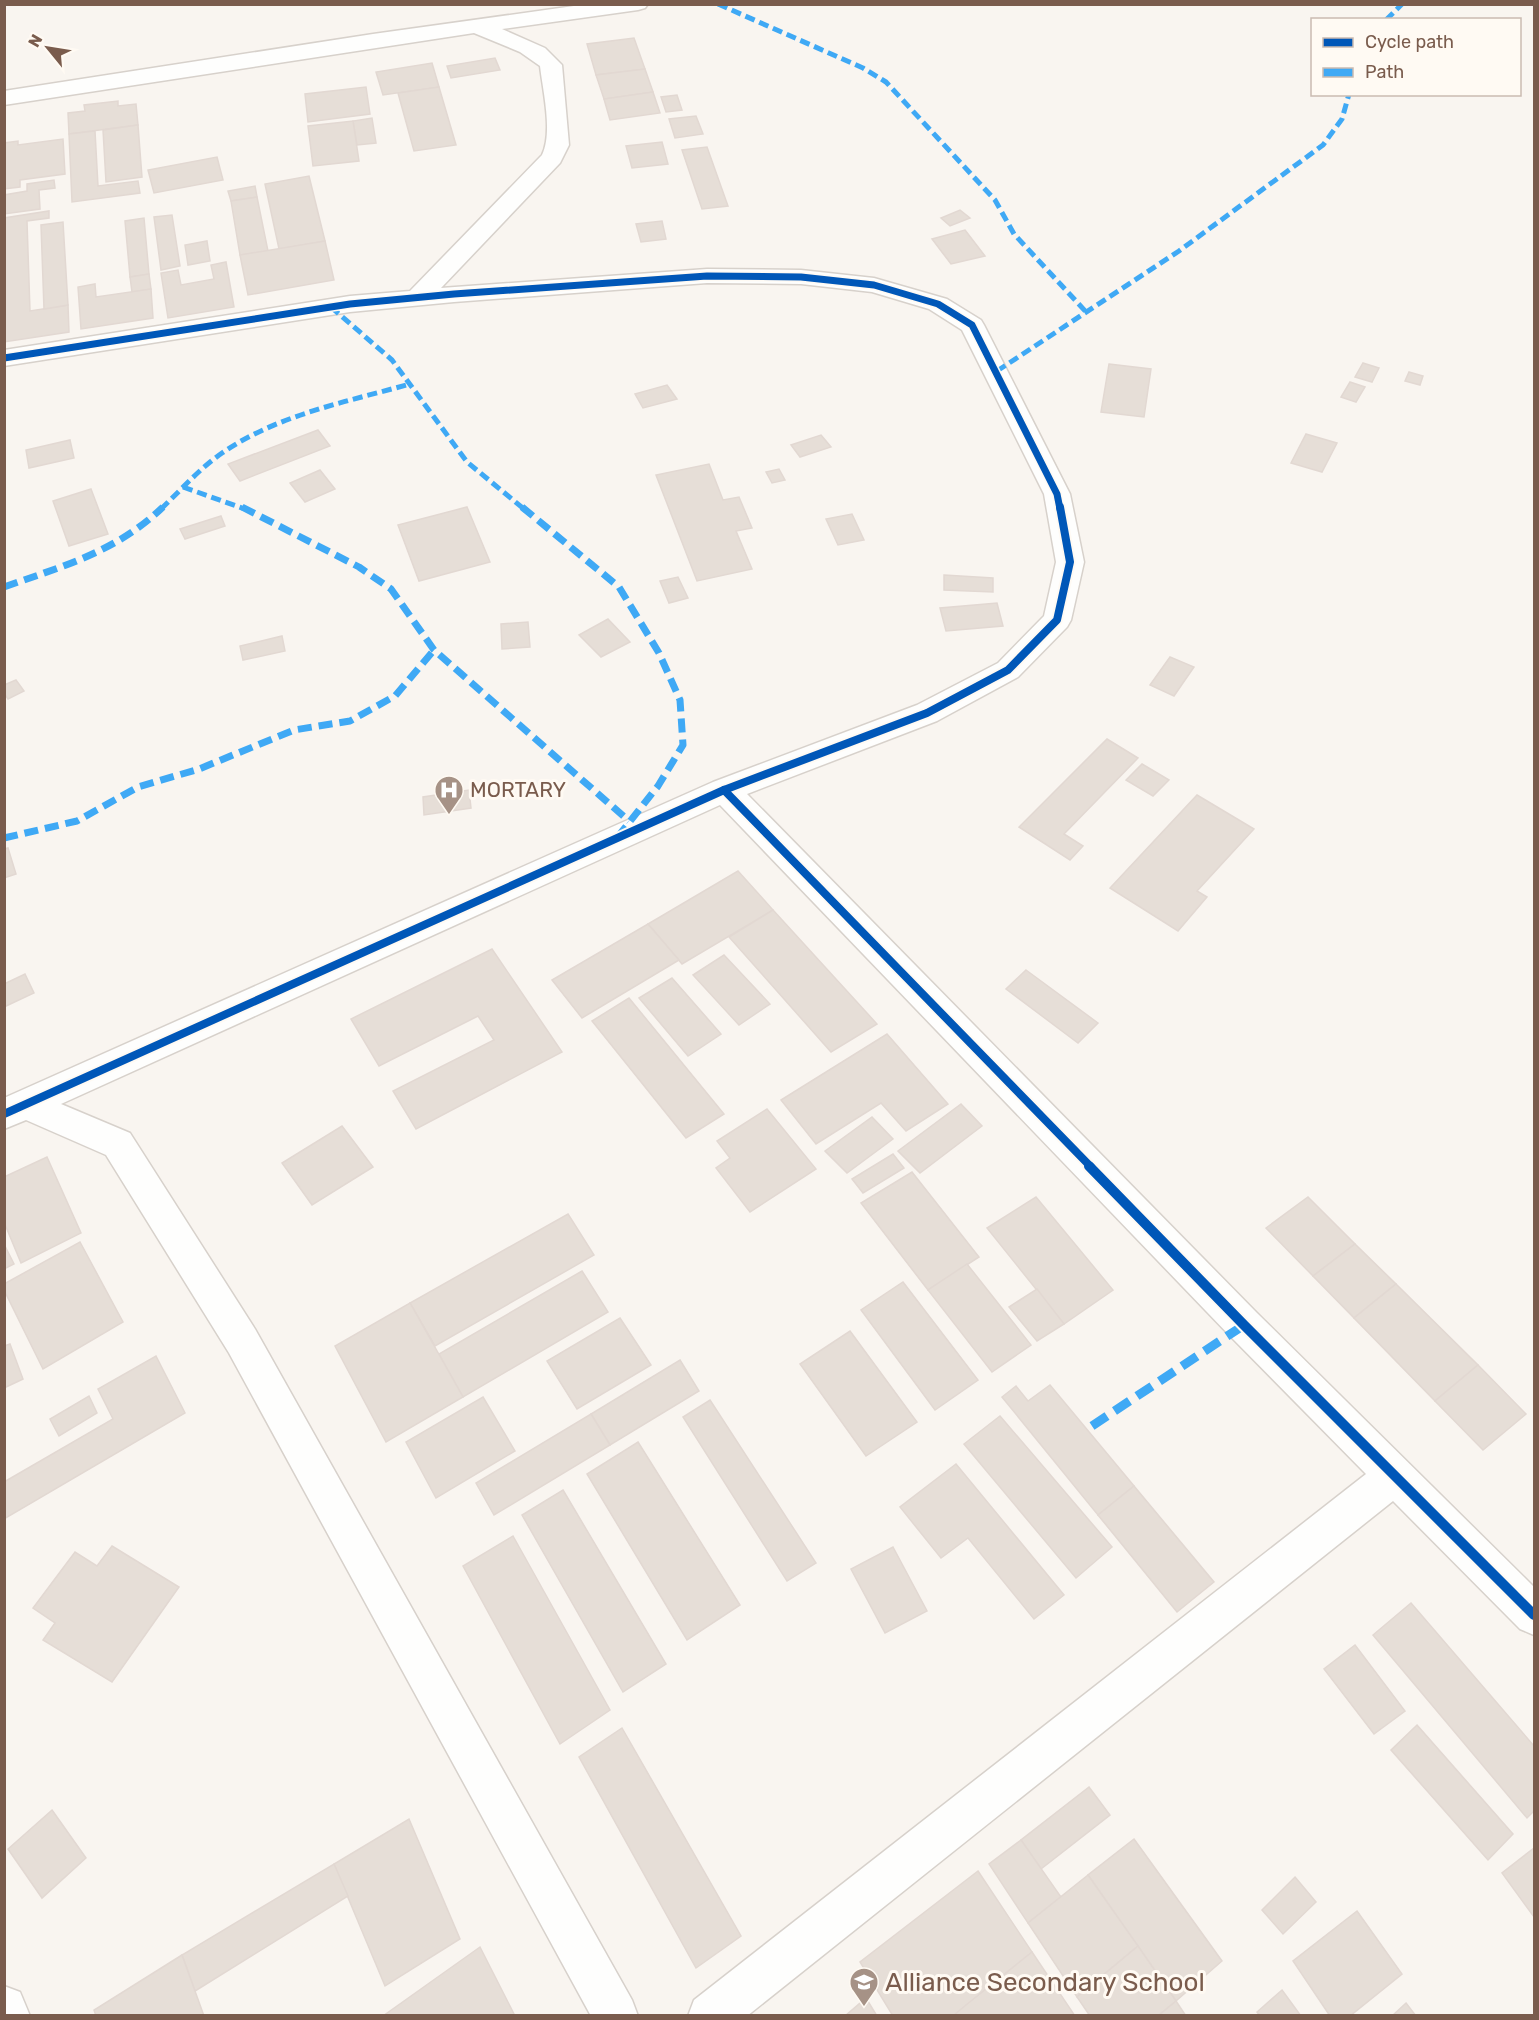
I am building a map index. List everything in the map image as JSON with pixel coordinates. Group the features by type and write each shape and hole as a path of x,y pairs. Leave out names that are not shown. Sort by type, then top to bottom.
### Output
{"street":[{"path":"4,98 373,40 638,4"},
{"path":"418,297 552,158 558,146 551,65 547,59 476,26"},
{"path":"4,358 350,304 418,297 706,276 801,277 874,285 938,304 972,325 1057,494 1070,562 1057,620 1008,670 927,713 724,790 16,1110"},
{"path":"724,790 1244,1325 1534,1615"},
{"path":"16,1110 118,1144 242,1341 616,2016"},
{"path":"710,2016 1214,1621 1395,1475"},
{"path":"4,2008 8,2016"}],"building":[{"path":"634,38 645,69 596,75 587,44"},
{"path":"495,58 500,70 451,78 447,66"},
{"path":"432,63 439,87 383,95 376,72"},
{"path":"645,69 653,92 604,99 596,75"},
{"path":"366,87 370,114 308,122 305,94"},
{"path":"439,87 456,145 414,151 398,93"},
{"path":"653,92 660,113 610,120 604,99"},
{"path":"677,95 682,110 666,112 661,97"},
{"path":"118,101 118,106 136,104 138,125 69,134 68,113 85,111 84,105"},
{"path":"696,116 703,134 675,138 669,119"},
{"path":"372,118 376,143 357,145 353,121"},
{"path":"353,121 359,161 313,166 308,126"},
{"path":"138,125 142,177 106,182 103,130"},
{"path":"95,131 98,186 138,181 140,193 72,202 69,134"},
{"path":"63,139 65,174 20,180 20,187 4,189 4,143 18,141 18,145"},
{"path":"662,142 668,164 632,168 626,146"},
{"path":"707,147 728,206 702,209 682,150"},
{"path":"217,157 223,180 154,193 148,170"},
{"path":"309,176 325,241 279,249 265,184"},
{"path":"54,180 55,188 39,190 40,209 4,214 4,195 27,191 27,184"},
{"path":"255,186 257,197 231,201 228,191"},
{"path":"257,197 268,251 240,255 231,201"},
{"path":"960,210 970,218 950,226 941,218"},
{"path":"49,211 49,218 27,221 30,311 68,305 69,332 4,342 4,218"},
{"path":"172,215 180,266 161,270 154,217"},
{"path":"144,218 149,274 130,277 125,221"},
{"path":"662,221 666,239 641,242 636,224"},
{"path":"63,222 68,305 44,309 41,225"},
{"path":"965,230 985,256 951,264 932,239"},
{"path":"207,241 210,261 188,265 185,245"},
{"path":"325,241 334,280 248,295 240,255"},
{"path":"226,262 234,307 168,318 161,273 178,270 181,285 214,279 211,265"},
{"path":"149,274 151,289 132,292 130,277"},
{"path":"95,284 96,297 151,289 153,318 81,329 78,287"},
{"path":"1363,363 1379,368 1372,382 1355,377"},
{"path":"1109,364 1151,369 1144,417 1101,412"},
{"path":"1409,372 1423,376 1420,385 1405,381"},
{"path":"1350,382 1365,387 1356,402 1341,397"},
{"path":"667,385 677,399 643,408 635,394"},
{"path":"318,430 330,446 240,481 228,464"},
{"path":"1306,434 1337,443 1322,472 1291,463"},
{"path":"821,435 831,447 800,457 791,445"},
{"path":"70,440 74,458 29,468 26,450"},
{"path":"709,464 723,500 739,497 752,528 736,531 752,569 697,581 656,475"},
{"path":"779,469 785,480 772,483 766,472"},
{"path":"320,470 335,489 305,502 290,483"},
{"path":"91,489 108,534 69,546 53,501"},
{"path":"467,507 490,562 419,581 398,525"},
{"path":"852,514 864,540 838,545 826,519"},
{"path":"221,516 225,526 185,539 180,529"},
{"path":"944,575 993,578 993,592 944,590"},
{"path":"678,577 688,598 669,603 660,581"},
{"path":"997,603 1003,626 946,631 940,608"},
{"path":"608,619 630,642 601,657 579,635"},
{"path":"528,622 530,647 502,649 501,624"},
{"path":"282,636 285,651 243,660 240,646"},
{"path":"1170,657 1194,667 1174,696 1150,685"},
{"path":"16,680 24,691 8,699 4,693 4,685"},
{"path":"1107,739 1138,758 1064,834 1083,846 1070,860 1019,827"},
{"path":"1142,764 1169,780 1153,796 1126,780"},
{"path":"469,790 471,808 424,815 423,797"},
{"path":"1197,795 1254,829 1197,891 1207,897 1178,931 1110,888"},
{"path":"8,848 16,874 4,878 4,849"},
{"path":"738,871 773,910 682,964 648,924"},
{"path":"773,910 877,1024 831,1052 729,937"},
{"path":"648,924 679,960 582,1018 552,980"},
{"path":"492,949 562,1052 416,1129 393,1091 494,1040 478,1016 379,1066 351,1019"},
{"path":"724,955 770,1004 739,1025 693,975"},
{"path":"1026,970 1098,1023 1078,1043 1006,989"},
{"path":"25,974 34,993 4,1007 4,984"},
{"path":"672,978 721,1034 688,1056 639,998"},
{"path":"629,998 724,1114 686,1138 592,1021"},
{"path":"887,1034 948,1104 906,1131 881,1103 816,1144 781,1100"},
{"path":"961,1104 982,1126 920,1173 898,1151"},
{"path":"767,1109 816,1169 750,1212 716,1168 730,1158 717,1141"},
{"path":"872,1117 893,1139 847,1173 825,1151"},
{"path":"342,1126 373,1167 312,1205 282,1163"},
{"path":"893,1154 904,1168 863,1193 852,1179"},
{"path":"47,1157 81,1233 21,1263 4,1222 4,1177"},
{"path":"912,1172 979,1257 928,1290 861,1203"},
{"path":"1036,1197 1113,1290 1064,1324 987,1228"},
{"path":"1308,1197 1355,1244 1313,1276 1266,1228"},
{"path":"568,1214 594,1255 435,1346 410,1303"},
{"path":"80,1242 123,1322 43,1369 4,1290 4,1284"},
{"path":"4,1244 14,1264 4,1269"},
{"path":"1355,1244 1396,1284 1354,1318 1313,1276"},
{"path":"967,1264 1031,1345 992,1372 928,1290"},
{"path":"582,1271 608,1312 463,1397 439,1354"},
{"path":"903,1282 978,1380 935,1410 861,1310"},
{"path":"1396,1284 1478,1365 1435,1401 1354,1318"},
{"path":"1037,1289 1064,1324 1037,1341 1009,1307"},
{"path":"410,1303 463,1397 386,1442 335,1346"},
{"path":"620,1318 651,1365 577,1409 547,1361"},
{"path":"850,1331 917,1422 866,1456 800,1364"},
{"path":"10,1344 23,1379 4,1388 4,1346"},
{"path":"156,1356 185,1413 4,1519 4,1482 113,1419 98,1389"},
{"path":"680,1360 699,1391 610,1445 591,1414"},
{"path":"1478,1365 1526,1414 1483,1450 1435,1401"},
{"path":"1050,1385 1134,1486 1098,1515 1002,1397 1016,1386 1028,1401"},
{"path":"89,1396 97,1413 59,1436 50,1419"},
{"path":"483,1397 515,1451 436,1498 406,1442"},
{"path":"710,1400 816,1563 787,1581 683,1417"},
{"path":"591,1414 610,1445 494,1515 476,1483"},
{"path":"1000,1416 1112,1547 1076,1578 964,1444"},
{"path":"638,1442 740,1605 687,1640 587,1474"},
{"path":"956,1464 1064,1595 1034,1619 968,1538 941,1558 900,1507"},
{"path":"1134,1486 1214,1582 1177,1612 1098,1515"},
{"path":"563,1490 666,1664 623,1692 522,1515"},
{"path":"513,1536 610,1710 560,1744 463,1566"},
{"path":"112,1546 179,1587 112,1682 43,1640 55,1623 33,1608 75,1552 97,1566"},
{"path":"893,1547 927,1611 885,1633 851,1569"},
{"path":"1411,1603 1534,1746 1534,1811 1527,1818 1373,1635"},
{"path":"1355,1645 1405,1711 1374,1734 1324,1669"},
{"path":"1417,1725 1513,1834 1488,1860 1391,1750"},
{"path":"622,1728 741,1936 696,1968 579,1757"},
{"path":"1089,1787 1110,1815 1041,1869 1021,1840"},
{"path":"52,1810 86,1858 42,1898 8,1849"},
{"path":"409,1819 460,1939 385,1986 334,1864"},
{"path":"1134,1839 1222,1961 1176,2001 1088,1875"},
{"path":"1021,1840 1061,1897 1028,1923 989,1864"},
{"path":"1534,1848 1534,1917 1502,1873"},
{"path":"334,1864 348,1896 195,1991 182,1955"},
{"path":"978,1871 1032,1952 953,2016 893,2016 860,1962"},
{"path":"1088,1875 1138,1946 1077,1997 1028,1923"},
{"path":"1295,1877 1316,1902 1283,1934 1262,1910"},
{"path":"1357,1911 1402,1974 1350,2016 1330,2016 1293,1961"},
{"path":"1138,1946 1176,2001 1158,2016 1090,2016 1077,1997"},
{"path":"480,1947 515,2016 383,2016"},
{"path":"1032,1952 1075,2016 953,2016 966,2005"},
{"path":"182,1955 204,2016 96,2016 94,2010"},
{"path":"1282,1990 1301,2016 1260,2016 1257,2012"},
{"name":"Alliance Secondary School","path":"866,1998 877,2016 845,2016"},
{"path":"1176,2001 1186,2016 1158,2016"},
{"path":"1406,2003 1416,2016 1392,2016"}],"marked path":[{"path":"718,4 863,68 886,82 995,200 1014,234 1088,314"},
{"path":"1388,18 1402,4"},
{"path":"997,371 1179,251 1323,145 1342,119 1348,96"},
{"path":"331,307 392,360 467,462 619,587 659,653 680,700 683,745 658,786 620,834"},
{"path":"4,587 98,553 127,537 141,527 205,466 254,434 320,409 410,384"},
{"path":"183,487 242,507 359,567 391,589 434,650 629,821"},
{"path":"4,838 77,821 138,787 199,769 294,730 350,721 395,696 434,650"},
{"path":"1092,1426 1244,1325"}],"cycle path":[{"path":"4,358 350,304 454,294 707,276 801,277 874,285 938,304 972,325 1057,494 1070,562 1057,620 1008,670 927,713 724,790 4,1114"},
{"path":"724,790 1244,1325 1534,1615"}],"place":[{"name":"MORTARY","path":"449,816"},
{"name":"Alliance Secondary School","path":"864,2008"}]}
